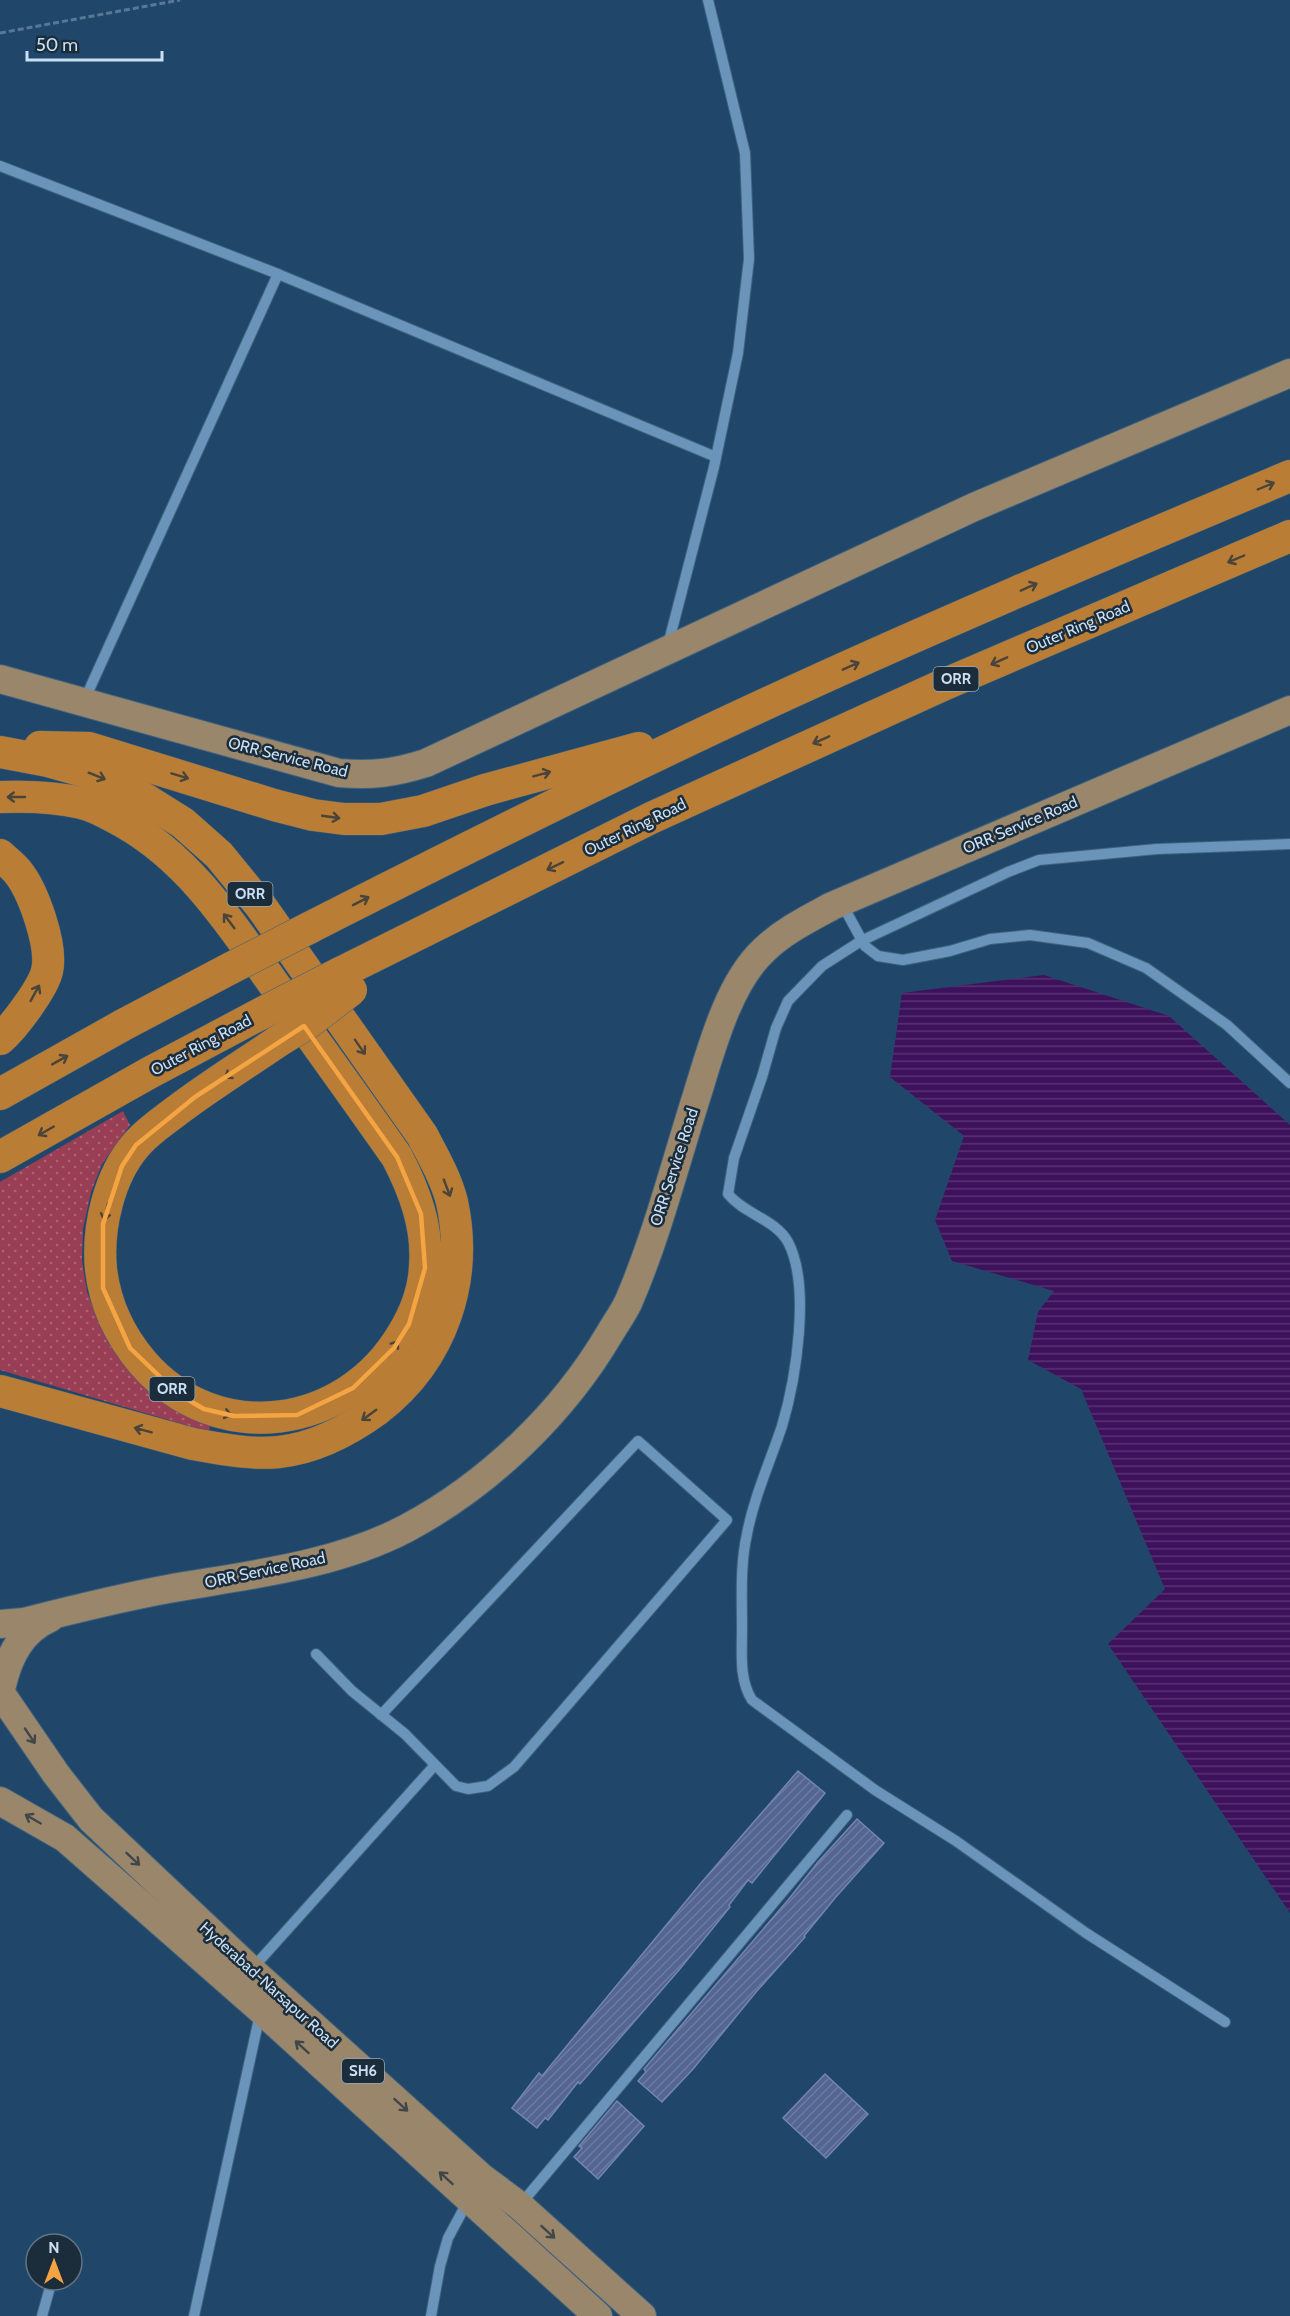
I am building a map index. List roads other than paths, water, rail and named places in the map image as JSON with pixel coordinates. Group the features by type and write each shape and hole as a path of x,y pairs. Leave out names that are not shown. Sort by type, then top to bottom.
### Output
{"highway":[{"path":"0,1094 231,968 504,828 721,725 1026,589 1290,476"},
{"name":"Outer Ring Road","path":"0,1157 149,1073 262,1013 345,981 390,948 651,818 944,685 1290,536"},
{"name":"ORR","path":"0,752 54,746 89,748 313,815 344,819 381,819 423,811 485,790 721,725"},
{"name":"ORR","path":"0,752 48,761 98,775 140,796 183,823 219,855 260,905 422,1135 438,1165 451,1200 457,1257 452,1297 444,1323 432,1349 416,1372 393,1397 366,1418 338,1435 308,1446 278,1452 219,1449 193,1444 0,1390"},
{"name":"ORR","path":"0,797 21,796 83,803 140,831 167,852 197,881 228,920 397,1157 411,1185 421,1214 425,1240 425,1268 420,1297 409,1324 394,1348 368,1376 327,1404 297,1415 234,1416 204,1409 178,1394 152,1373 130,1348 113,1318 103,1288 100,1258 103,1224 110,1193 122,1166 136,1145 195,1097 280,1040 308,1023 345,981"},
{"path":"0,855 18,871 40,917 47,943 47,971 29,1004 0,1039"}],"main road":[{"name":"ORR Service Road","path":"0,679 339,773 369,776 398,772 426,763 974,507 1290,373"},
{"name":"ORR Service Road","path":"65,1611 163,1590 299,1566 358,1548 406,1529 451,1502 500,1463 552,1413 595,1359 627,1305 656,1227 718,1028 737,986 762,952 794,927 841,902 1290,710"},
{"path":"0,1624 24,1622 65,1611"},
{"path":"0,1732 3,1723 2,1687 8,1662 21,1639 41,1622 65,1611"},
{"name":"Hyderabad-Narsapur Road","path":"2,1687 56,1774 91,1819 251,1970 482,2177 520,2206 642,2316"},
{"name":"Hyderabad-Narsapur Road","path":"0,1800 65,1838 261,2010 598,2316"}],"street":[{"path":"666,651 716,457 738,353 749,259 744,153 708,0"},
{"path":"0,166 279,274 716,457"},
{"path":"84,701 279,274"},
{"path":"1225,2022 1086,1933 956,1841 866,1784 752,1700 745,1690 742,1663 742,1564 747,1533 758,1493 782,1424 797,1345 800,1305 799,1279 792,1252 786,1240 771,1224 744,1208 728,1194 734,1158 776,1028 788,1001 822,966 861,941 1039,860 1156,849 1290,844"},
{"path":"841,902 861,941 878,956 903,960 950,951 990,939 1030,935 1088,943 1146,968 1227,1026 1290,1083"},
{"path":"315,1654 352,1691 381,1715 405,1734 456,1786 468,1789 488,1786 514,1767 727,1520 638,1441 381,1715"},
{"path":"251,1970 435,1765"},
{"path":"520,2206 847,1815"},
{"path":"194,2316 261,2010"},
{"path":"432,2316 440,2266 448,2238 469,2199"},
{"path":"42,2316 49,2292"}]}
